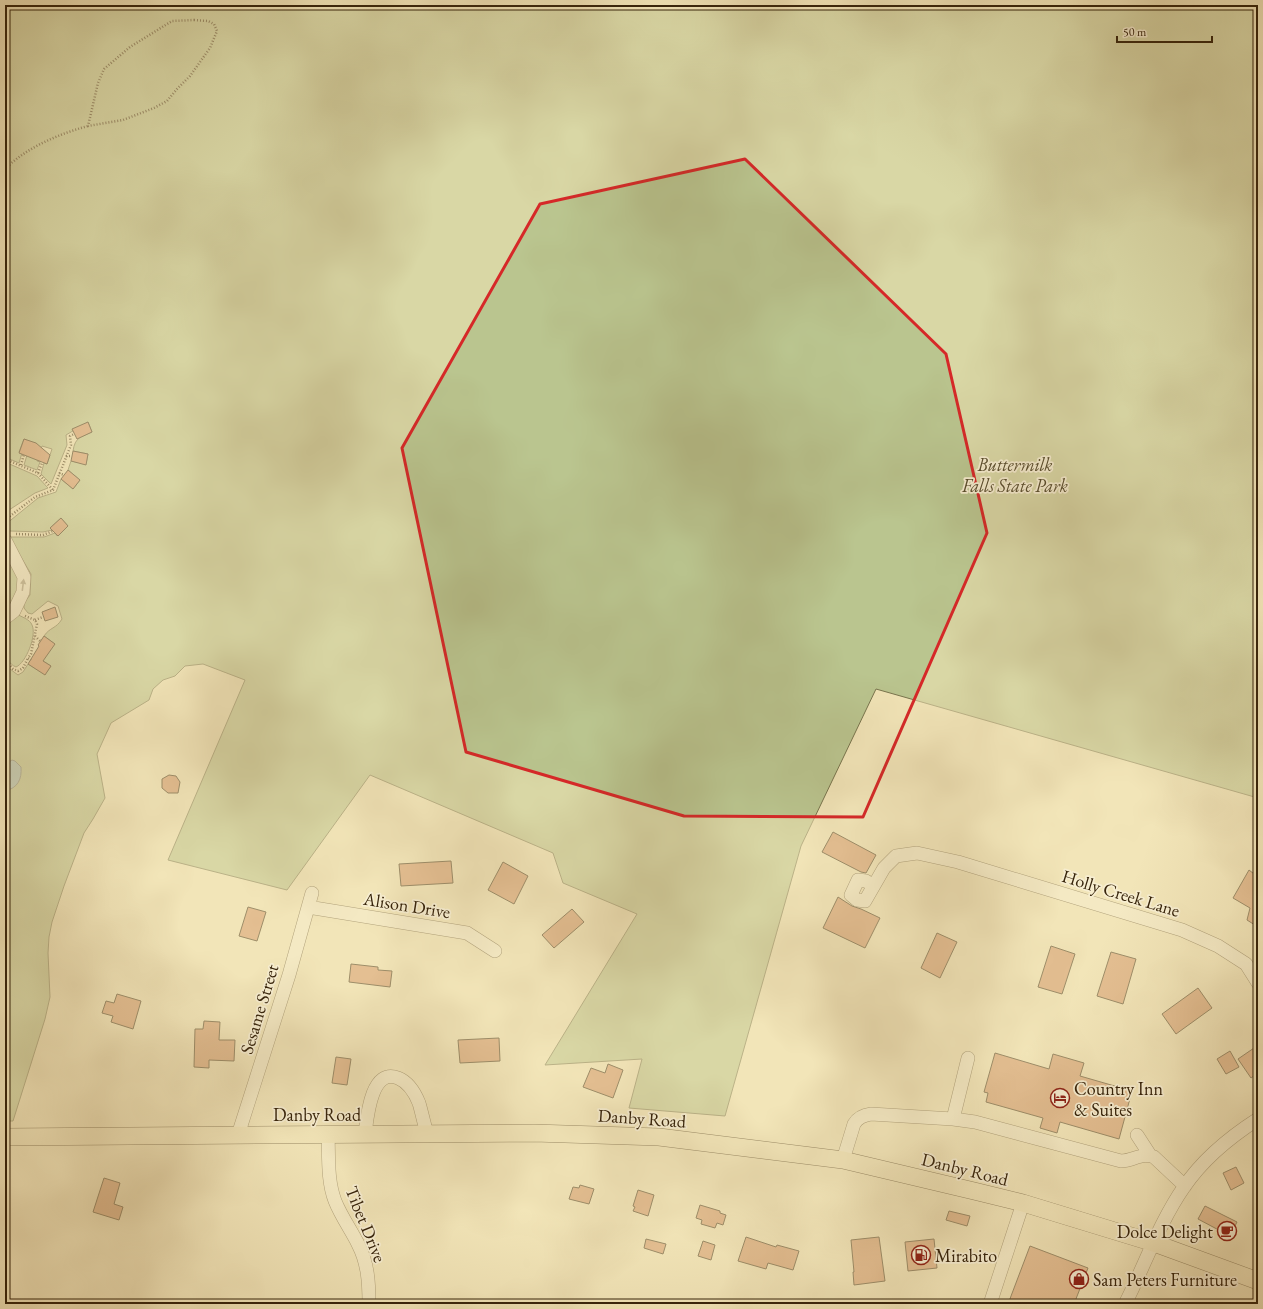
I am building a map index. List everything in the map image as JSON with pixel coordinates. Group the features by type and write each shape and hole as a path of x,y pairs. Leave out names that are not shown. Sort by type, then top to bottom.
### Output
{"main road":[{"name":"Danby Road","path":"5,1137 534,1133 659,1137 843,1160 1023,1203 1154,1243 1258,1280"}],"street":[{"path":"8,537 24,577 22,592 10,614"},
{"name":"Holly Creek Lane","path":"873,886 884,868 896,856 917,853 958,862 1182,930 1218,946 1246,964 1258,983"},
{"name":"Sesame Street","path":"238,1135 289,975 312,893"},
{"name":"Alison Drive","path":"308,907 466,933 495,951"},
{"path":"953,1119 968,1058"},
{"path":"365,1134 372,1094 379,1082 386,1077 395,1077 404,1081 419,1103 427,1134"},
{"path":"843,1160 856,1120 871,1114 953,1119 975,1122 1121,1161 1141,1155 1150,1155"},
{"path":"1125,1304 1165,1218 1185,1186 1210,1156 1240,1131 1258,1119"},
{"name":"Tibet Drive","path":"328,1134 332,1192 340,1211 359,1246 366,1264 369,1282 369,1304"},
{"path":"1137,1135 1150,1155 1185,1186"},
{"path":"990,1304 1023,1203"}],"path":[{"path":"5,169 12,161 41,144 73,130 123,120 154,108 167,101 190,76 210,48 217,31 214,24 208,21 194,20 172,21 130,47 117,57 104,70 98,83 88,126"},
{"path":"5,520 35,497 53,490 71,445 70,436 74,434"},
{"path":"21,466 24,454"},
{"path":"66,456 72,456"},
{"path":"5,459 38,473 53,490"},
{"path":"38,473 42,463"},
{"path":"60,472 64,475"},
{"path":"8,537 43,535 53,531"},
{"path":"10,614 35,620 43,617"},
{"path":"5,659 13,669 18,671 23,668 30,659 36,637 37,624 35,620"},
{"path":"36,637 40,641"}],"highlighted area":[{"path":"745,159 946,354 987,533 863,817 684,816 466,752 402,448 540,204"}],"green space":[{"name":"Buttermilk Falls State Park","path":"5,5 1258,5 1258,798 876,689 801,846 725,1116 629,1108 642,1059 545,1065 637,914 563,883 553,853 370,775 287,890 168,860 245,680 203,664 185,666 175,676 163,680 153,689 149,700 111,723 97,754 105,798 84,833 52,922 48,953 50,997 45,1019 13,1121 5,1121 5,662 10,669 18,675 23,672 28,664 45,674 51,666 34,655 55,644 44,636 48,631 58,625 62,619 58,606 48,601 32,614 28,613 24,608 24,603 30,595 31,574 9,537 44,537 55,533 57,536 68,526 61,518 50,528 52,530 43,532 10,531 7,530 6,524 38,498 56,492 61,479 73,489 80,480 68,470 71,461 86,464 88,454 73,451 75,443 79,438 92,432 88,422 66,435 67,445 51,484 41,474 44,463 47,464 52,449 42,446 37,461 40,462 37,470 24,465 27,455 34,443 24,439 19,452 22,453 19,463 5,457"},
{"path":"5,462 37,476 48,488 35,493 6,512"},
{"path":"5,549 16,566 19,587 5,611"},
{"path":"17,614 31,623 33,635 27,655 16,667 11,664 6,655 5,625"}],"water":[{"path":"12,760 21,767 21,775 20,779 13,788 5,791 5,765"}],"building":[{"path":"88,422 92,432 77,439 72,429"},
{"path":"24,439 36,443 50,455 47,464 19,453"},
{"path":"73,451 88,454 86,465 71,461"},
{"path":"68,470 80,480 73,489 61,479"},
{"path":"61,518 68,526 58,536 50,528"},
{"path":"55,607 58,617 45,621 42,612"},
{"path":"44,636 55,644 43,661 51,666 45,675 28,664"},
{"path":"169,775 176,776 180,782 178,793 168,793 162,788 162,779"},
{"path":"833,832 876,855 866,873 861,872 822,852"},
{"path":"451,861 453,883 401,886 399,864"},
{"path":"503,862 528,876 514,904 488,890"},
{"path":"1249,870 1258,877 1258,927 1247,920 1250,908 1233,898"},
{"path":"838,897 852,906 880,918 865,948 823,928"},
{"path":"248,907 266,912 257,941 239,936"},
{"path":"572,909 584,922 554,948 542,935"},
{"path":"937,933 957,942 940,978 921,968"},
{"path":"1051,946 1075,954 1062,994 1038,987"},
{"path":"1111,952 1136,959 1123,1004 1097,996"},
{"path":"351,964 378,967 378,970 392,971 390,987 349,982"},
{"path":"1198,988 1212,1008 1176,1034 1162,1014"},
{"path":"117,994 141,1001 133,1029 111,1022 113,1016 102,1013 106,1001 114,1003"},
{"path":"204,1021 220,1022 219,1040 235,1040 234,1061 209,1060 209,1068 194,1067 195,1029 203,1029"},
{"path":"499,1038 500,1061 460,1063 458,1040"},
{"path":"1254,1048 1258,1054 1258,1073 1251,1078 1238,1059"},
{"path":"1230,1051 1239,1067 1226,1074 1217,1059"},
{"path":"995,1053 1049,1069 1053,1054 1084,1063 1080,1076 1132,1091 1119,1139 1060,1122 1057,1133 1040,1128 1043,1118 986,1102 988,1093 984,1092"},
{"path":"336,1057 351,1059 347,1085 332,1083"},
{"path":"608,1064 623,1070 613,1098 583,1087 591,1068 605,1073"},
{"path":"1236,1167 1244,1183 1231,1190 1223,1173"},
{"path":"104,1178 120,1183 114,1204 123,1207 119,1220 93,1212"},
{"path":"580,1185 594,1189 589,1204 569,1199 573,1187 579,1188"},
{"path":"638,1190 654,1195 648,1216 633,1211"},
{"path":"700,1205 720,1211 720,1213 726,1215 723,1225 717,1223 715,1228 701,1224 702,1220 696,1218"},
{"path":"1205,1206 1237,1222 1230,1236 1198,1219"},
{"path":"949,1211 970,1216 967,1226 946,1220"},
{"path":"746,1237 776,1247 777,1245 799,1251 793,1270 768,1263 766,1269 738,1261"},
{"path":"879,1237 885,1281 854,1285 851,1240"},
{"path":"646,1239 666,1244 663,1254 644,1248"},
{"name":"Mirabito","path":"934,1239 937,1268 908,1271 905,1242"},
{"path":"703,1241 715,1245 711,1260 698,1256"},
{"path":"1030,1246 1088,1268 1074,1304 1008,1304"}],"place":[{"name":"Country Inn & Suites","path":"1060,1098"},
{"name":"Dolce Delight","path":"1227,1231"},
{"name":"Mirabito","path":"921,1255"},
{"name":"Sam Peters Furniture","path":"1079,1279"}]}
